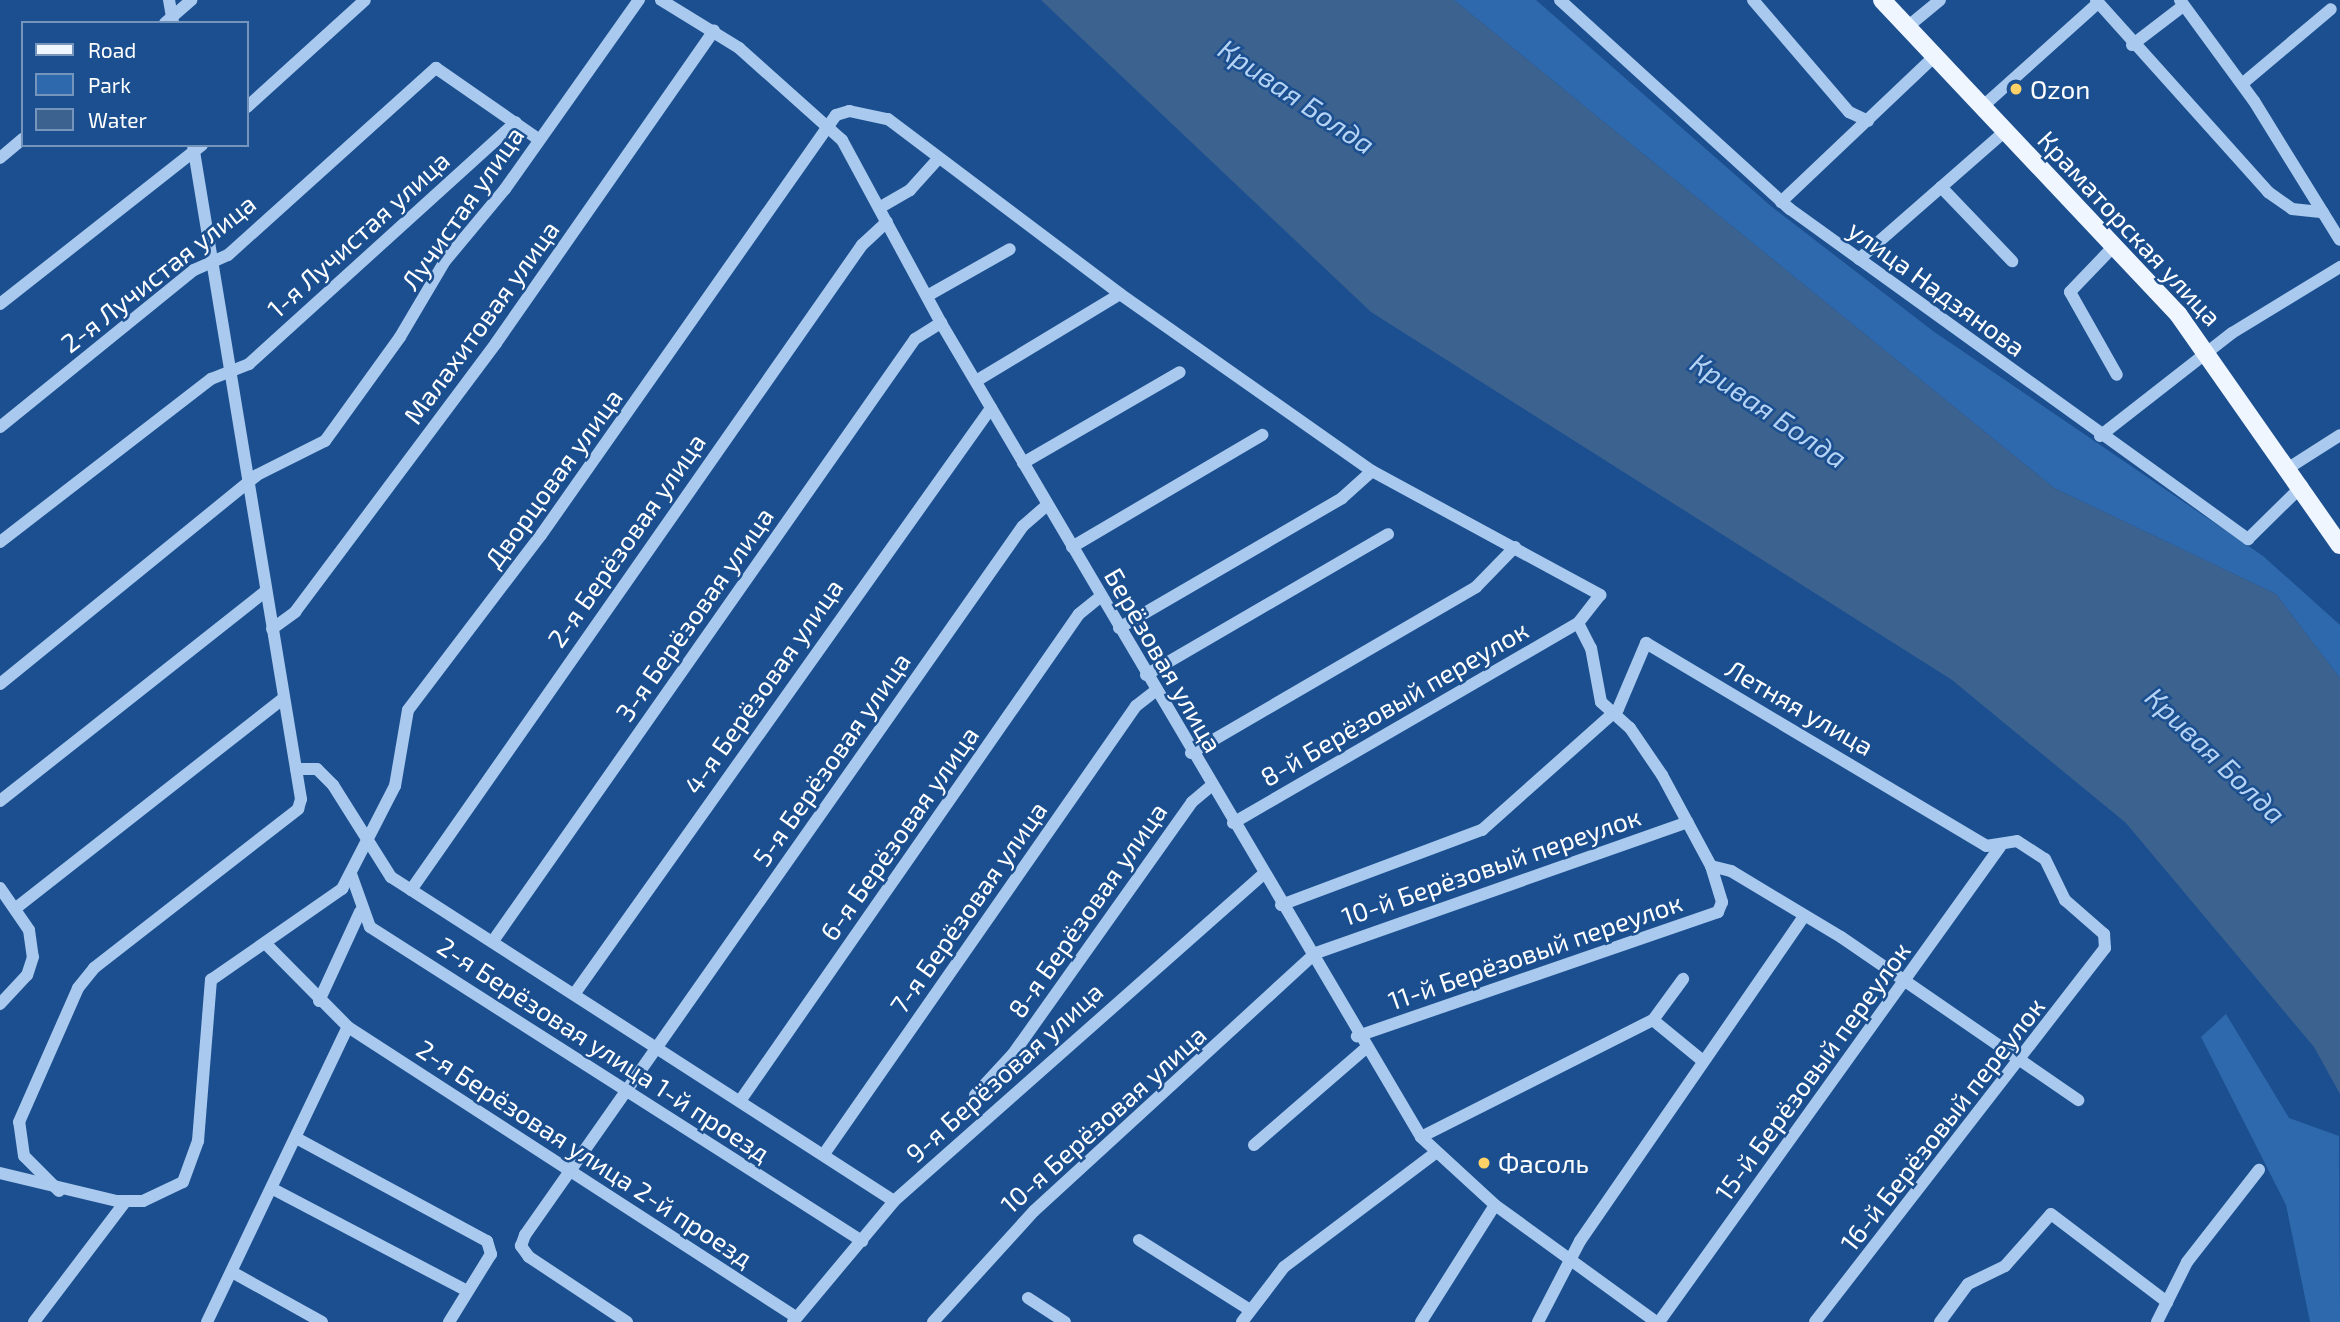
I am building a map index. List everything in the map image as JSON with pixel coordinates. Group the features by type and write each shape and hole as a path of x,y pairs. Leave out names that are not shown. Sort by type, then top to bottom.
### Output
{"main road":[{"name":"Краматорская улица","path":"1882,0 1933,58 2115,245 2208,352 2290,467 2340,544"}],"street":[{"path":"169,0 170,21"},
{"path":"170,21 191,0"},
{"path":"248,106 365,0"},
{"name":"Лучистая улица","path":"0,684 250,481 315,449 348,414 445,261 639,0"},
{"name":"Берёзовая улица","path":"662,0 714,30 830,125 887,222 941,323 1191,753 1357,1036 1421,1138 1434,1154 1495,1205 1658,1322"},
{"name":"улица Надзянова","path":"1560,0 1781,202 2100,436 2248,539 2302,486"},
{"path":"1753,0 1849,111 1868,121"},
{"path":"1906,28 1940,0"},
{"path":"1981,108 2097,1 2132,45 2279,202 2323,212"},
{"path":"2132,45 2181,3 2242,84 2340,240"},
{"path":"2242,84 2333,8"},
{"name":"Малахитовая улица","path":"272,629 295,612 465,386 714,30"},
{"path":"1781,202 1933,58"},
{"name":"2-я Лучистая улица","path":"0,427 211,262 228,255 436,68 516,122"},
{"path":"830,125 836,115 867,110 938,159 1120,294 1372,471 1600,595 1578,623 1594,658 1601,702 1611,715 1642,743 1711,866 1731,871 1906,979 2024,1059 2078,1100"},
{"path":"516,122 538,139"},
{"name":"1-я Лучистая улица","path":"0,542 211,379 249,364 516,122"},
{"name":"Дворцовая улица","path":"0,1173 59,1191 126,1201 166,1194 195,1161 208,989 225,967 329,902 351,874 394,786 408,710 557,512 830,125"},
{"path":"1859,259 2005,131"},
{"path":"0,158 21,141"},
{"path":"0,304 196,147"},
{"path":"59,1191 24,1156 19,1122 68,1005 94,968 298,809 296,769 250,481 211,262 197,147"},
{"path":"879,208 910,190 938,159"},
{"path":"1941,187 2012,261"},
{"name":"2-я Берёзовая улица","path":"411,890 862,245 887,222"},
{"path":"2115,245 2070,292 2117,375"},
{"path":"927,296 1010,250"},
{"path":"2100,436 2208,352 2340,267"},
{"path":"976,382 1120,294"},
{"name":"3-я Берёзовая улица","path":"493,941 915,339 941,323"},
{"path":"1023,463 1180,372"},
{"name":"4-я Берёзовая улица","path":"575,993 991,408"},
{"path":"1072,547 1262,435"},
{"path":"2290,467 2340,435"},
{"path":"1119,628 1342,498 1372,471"},
{"name":"5-я Берёзовая улица","path":"627,1322 521,1246 1023,526 1047,505"},
{"path":"1146,675 1388,534"},
{"path":"1191,753 1476,587 1515,547"},
{"path":"0,801 266,591"},
{"name":"6-я Берёзовая улица","path":"740,1101 1079,614 1101,596"},
{"name":"8-й Берёзовый переулок","path":"1233,822 1578,623"},
{"name":"Летняя улица","path":"1611,715 1646,643 1986,846 2000,847"},
{"name":"7-я Берёзовая улица","path":"824,1154 1136,706 1156,691"},
{"path":"16,908 284,698"},
{"path":"1281,905 1482,830 1611,715"},
{"path":"296,769 317,769 325,777 368,840 382,867 411,890 659,1045 894,1201"},
{"name":"8-я Берёзовая улица","path":"975,1095 1013,1054 1192,802 1211,786"},
{"name":"10-й Берёзовый переулок","path":"1312,958 1688,822"},
{"name":"16-й Берёзовый переулок","path":"1815,1322 2024,1059 2102,952 2104,934 2065,900 2045,859 2017,841 2000,847"},
{"name":"15-й Берёзовый переулок","path":"1658,1322 2000,847"},
{"name":"11-й Берёзовый переулок","path":"1357,1036 1718,912 1722,902 1711,866"},
{"path":"319,1001 360,912 351,874"},
{"name":"9-я Берёзовая улица","path":"794,1320 894,1201 1263,874"},
{"path":"0,888 16,908 33,957 27,975 0,1004"},
{"name":"2-я Берёзовая улица 1-й проезд","path":"360,912 370,927 862,1241"},
{"path":"1538,1322 1570,1259 1804,916"},
{"name":"2-я Берёзовая улица 2-й проезд","path":"265,943 319,1001 348,1027 572,1170 794,1320"},
{"name":"10-я Берёзовая улица","path":"933,1322 1034,1211 1312,958"},
{"path":"1421,1138 1653,1020 1682,979"},
{"path":"1653,1020 1703,1061"},
{"path":"207,1322 298,1139 348,1027"},
{"path":"1254,1145 1365,1049"},
{"path":"298,1139 487,1241 491,1254 451,1321"},
{"path":"1242,1322 1295,1258 1434,1154"},
{"path":"2157,1322 2187,1262 2259,1170"},
{"path":"273,1189 467,1291"},
{"path":"34,1322 126,1201"},
{"path":"1421,1322 1495,1205"},
{"path":"1940,1322 1968,1284 2005,1266 2051,1214 2167,1302"},
{"path":"1139,1240 1250,1310"},
{"path":"232,1272 322,1322"},
{"path":"1028,1298 1065,1322"}],"green space":[{"path":"1454,0 1536,0 1772,207 1933,331 2263,556 2340,625 2340,678 2276,594 2054,488"},
{"path":"2226,1014 2289,1118 2339,1136 2340,1322 2310,1322 2286,1205 2201,1037"}],"water":[{"name":"Кривая Болда","path":"1041,0 1454,0 2054,488 2276,594 2340,678 2340,1094 2314,1047 2126,823 1952,680 1371,312"}],"place":[{"name":"Ozon","path":"2016,89"},
{"name":"Фасоль","path":"1484,1163"}]}
